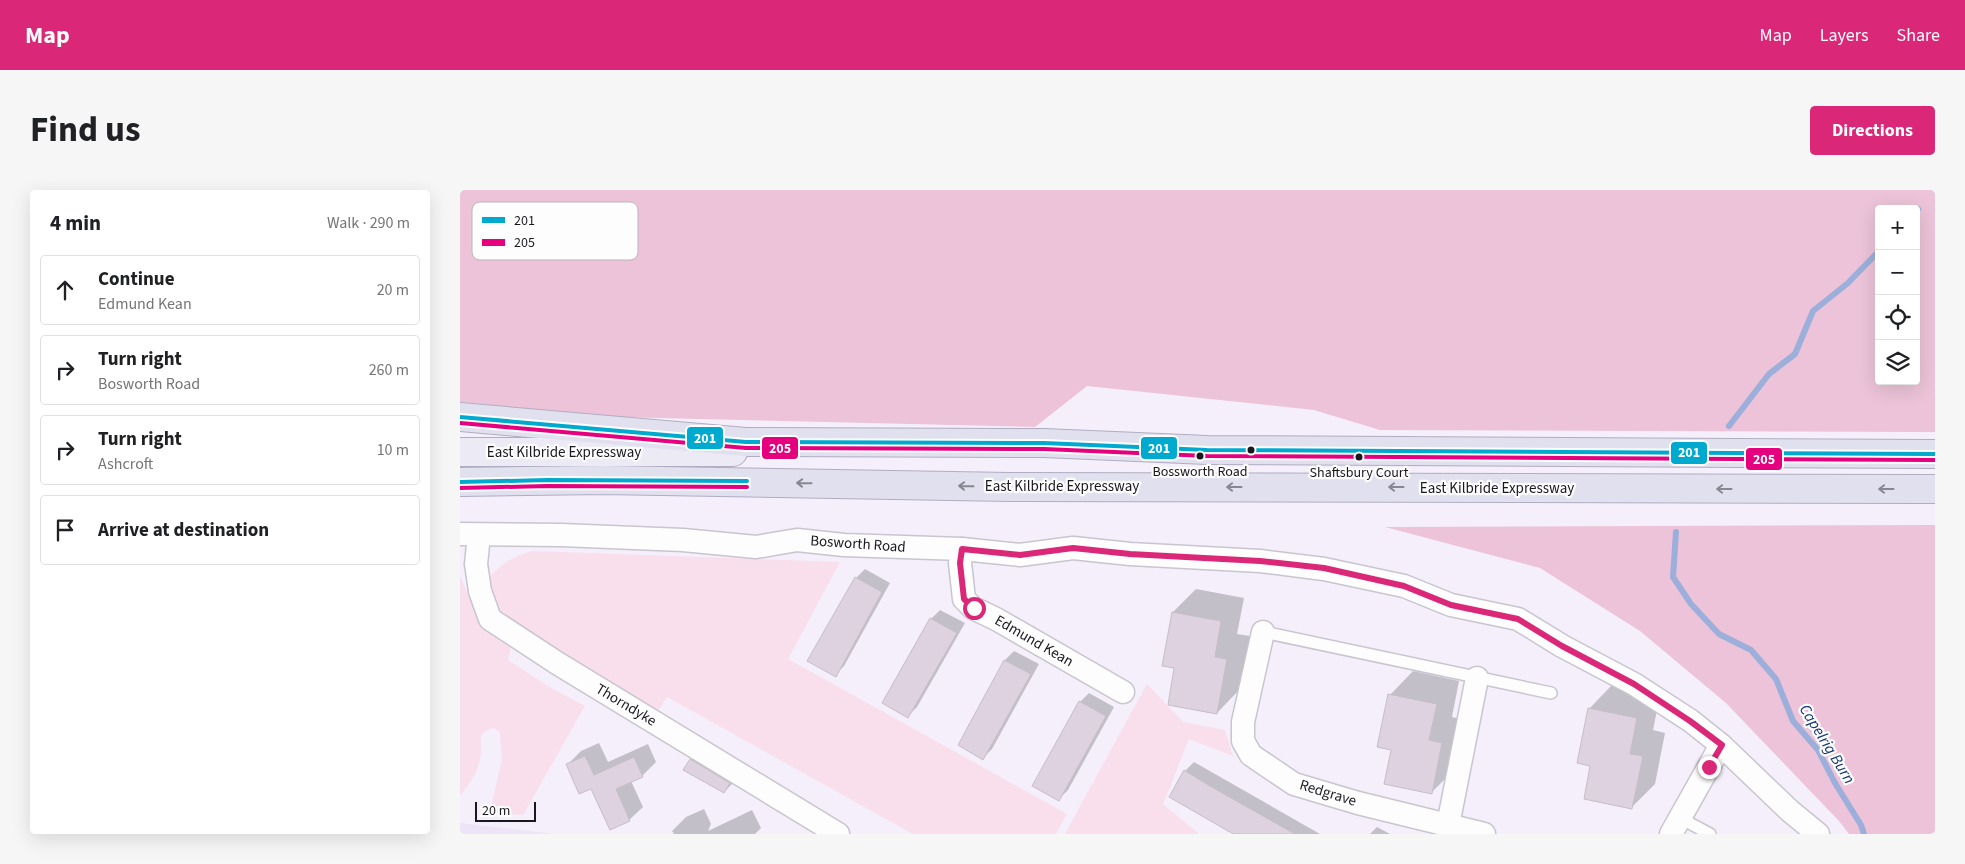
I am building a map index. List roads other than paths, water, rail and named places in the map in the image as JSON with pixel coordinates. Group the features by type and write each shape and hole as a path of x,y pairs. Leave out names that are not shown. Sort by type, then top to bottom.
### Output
{"highway":[{"name":"East Kilbride Expressway","path":"460,418 746,442 1044,443 1207,450 1935,454"},
{"name":"East Kilbride Expressway","path":"460,482 548,480 1010,487 1935,489"}],"main road":[{"name":"East Kilbride Expressway","path":"460,452 681,451 1044,455 1207,450"},
{"name":"East Kilbride Expressway","path":"460,477 548,480"}],"street":[{"name":"Bosworth Road","path":"469,534 664,539 756,548 797,540 844,545 962,549 1020,555 1073,548 1130,554 1260,561 1324,568 1404,586 1451,605 1518,619 1562,646 1634,684 1690,721 1722,745 1790,811 1818,834"},
{"name":"Thorndyke","path":"469,534 480,591 490,619 557,663 838,834"},
{"name":"Edmund Kean","path":"962,549 960,563 964,599 974,608 1123,692"},
{"name":"Redgrave","path":"1263,632 1243,722 1243,741 1251,755 1294,784 1358,803 1484,834"},
{"path":"1448,825 1477,678"},
{"path":"1676,826 1722,745"}],"lane":[{"path":"1263,632 1551,693"},
{"path":"1676,826 1710,834"}],"waterway":[{"name":"Capelrig Burn","path":"1729,426 1769,374 1795,354 1813,311 1848,283 1875,255"},
{"name":"Capelrig Burn","path":"1676,532 1673,577 1691,604 1719,634 1751,650 1776,679 1793,721 1818,750 1835,783 1861,825 1864,834"}],"place":[{"name":"Bossworth Road","path":"1200,456"},
{"name":"Shaftsbury Court","path":"1359,457"}]}
